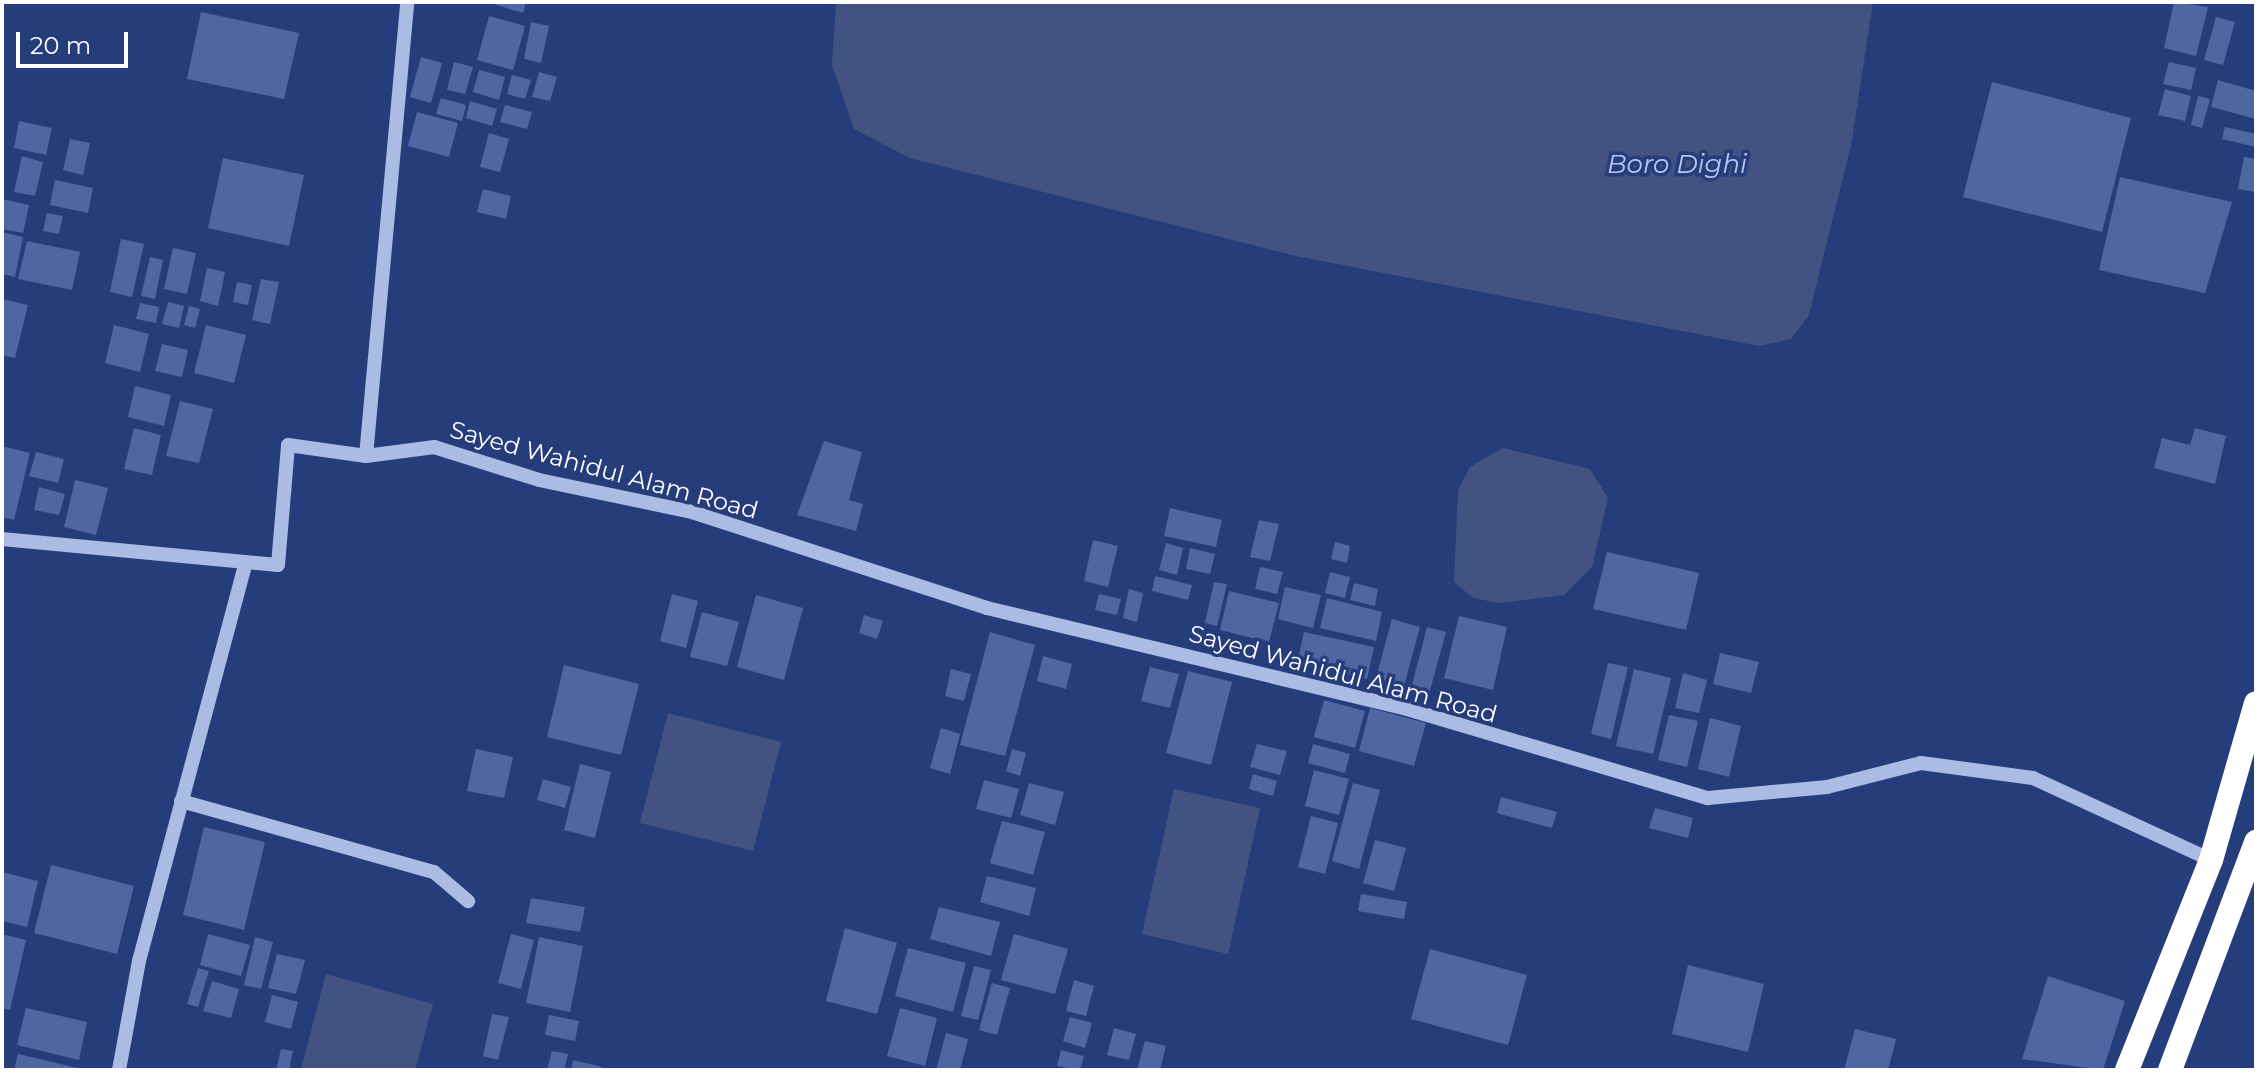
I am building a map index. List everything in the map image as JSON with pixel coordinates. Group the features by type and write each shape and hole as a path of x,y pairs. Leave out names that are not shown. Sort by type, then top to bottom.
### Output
{"highway":[{"path":"2127,1070 2211,860 2256,703"},
{"path":"2170,1070 2256,842"}],"street":[{"path":"366,456 407,2"},
{"name":"Sayed Wahidul Alam Road","path":"246,562 278,565 288,445 366,456 434,447 539,480 692,512 987,608 1377,701 1708,798 1827,787 1921,763 2033,778 2211,860"},
{"path":"2,539 246,562 181,801 119,1070"},
{"path":"181,801 434,872 468,901"}],"water":[{"name":"Boro Dighi","path":"836,2 1873,2 1851,146 1809,315 1791,339 1759,346 1296,256 910,158 854,129 832,65"},
{"path":"1503,448 1590,469 1608,498 1592,567 1564,595 1499,603 1473,598 1454,582 1458,491 1470,467"},
{"path":"668,713 781,742 753,851 640,823"},
{"path":"1174,789 1260,808 1228,954 1142,934"},
{"path":"326,974 433,1004 415,1070 301,1069"}],"building":[{"path":"487,2 526,2 523,13"},
{"path":"2174,2 2208,7 2196,56 2164,48"},
{"path":"201,12 299,33 284,99 187,79"},
{"path":"489,16 525,26 513,70 477,60"},
{"path":"2216,17 2235,22 2223,65 2204,60"},
{"path":"531,22 549,26 541,63 524,59"},
{"path":"421,57 442,63 431,103 410,97"},
{"path":"454,62 473,67 465,94 447,90"},
{"path":"2169,62 2196,68 2191,90 2163,84"},
{"path":"479,70 505,77 499,100 473,92"},
{"path":"539,72 557,77 550,101 532,97"},
{"path":"512,75 531,80 525,99 507,94"},
{"path":"2218,80 2256,91 2256,119 2211,107"},
{"path":"1992,82 2131,118 2102,232 1963,197"},
{"path":"2165,89 2191,96 2185,121 2158,115"},
{"path":"2198,96 2210,99 2202,128 2191,125"},
{"path":"441,98 466,105 462,121 436,114"},
{"path":"470,101 497,109 492,126 466,118"},
{"path":"505,105 532,112 527,129 500,122"},
{"path":"417,112 458,123 449,157 408,146"},
{"path":"19,121 52,128 46,155 14,148"},
{"path":"2225,127 2256,134 2256,147 2222,139"},
{"path":"489,133 509,139 500,172 480,167"},
{"path":"70,139 90,143 83,175 63,170"},
{"path":"22,156 43,162 35,196 14,192"},
{"path":"2244,157 2256,159 2256,192 2238,189"},
{"path":"223,158 304,175 289,246 208,228"},
{"path":"2120,177 2232,202 2205,293 2099,270"},
{"path":"55,180 93,188 88,213 50,205"},
{"path":"483,189 511,196 506,219 477,212"},
{"path":"2,199 29,205 23,233 2,229"},
{"path":"47,213 63,216 59,234 43,231"},
{"path":"2,232 23,237 15,277 2,274"},
{"path":"121,239 144,244 132,297 110,292"},
{"path":"27,241 80,252 72,290 18,279"},
{"path":"173,248 196,253 187,294 164,289"},
{"path":"150,257 163,260 155,299 141,296"},
{"path":"207,268 225,272 218,306 200,301"},
{"path":"261,279 279,282 270,324 252,320"},
{"path":"237,282 252,285 248,305 233,302"},
{"path":"2,299 28,305 15,358 2,355"},
{"path":"168,302 184,306 179,328 162,324"},
{"path":"140,303 159,307 156,323 136,319"},
{"path":"189,306 200,309 195,328 184,325"},
{"path":"114,325 149,334 140,372 105,363"},
{"path":"206,325 246,335 234,383 194,373"},
{"path":"162,344 188,350 182,377 155,371"},
{"path":"135,386 171,395 164,426 128,417"},
{"path":"180,401 213,409 199,463 166,456"},
{"path":"134,428 161,435 152,475 124,469"},
{"path":"2195,428 2226,436 2215,484 2154,468 2162,438 2190,445"},
{"path":"824,441 862,452 849,500 863,504 856,531 797,515"},
{"path":"2,446 30,453 14,520 2,517"},
{"path":"36,452 64,459 58,483 29,476"},
{"path":"75,480 108,488 96,535 64,527"},
{"path":"39,487 65,494 59,515 34,510"},
{"path":"1170,508 1222,520 1216,547 1164,536"},
{"path":"1259,520 1279,524 1270,561 1250,557"},
{"path":"1093,540 1118,546 1108,587 1084,581"},
{"path":"1335,542 1350,546 1347,563 1331,559"},
{"path":"1166,543 1183,548 1177,575 1159,570"},
{"path":"1190,548 1215,554 1210,574 1186,569"},
{"path":"1607,552 1699,573 1686,630 1593,609"},
{"path":"1260,567 1283,572 1277,594 1255,589"},
{"path":"1330,572 1350,577 1345,598 1325,593"},
{"path":"1155,576 1192,585 1188,600 1152,591"},
{"path":"1214,582 1227,584 1217,626 1205,623"},
{"path":"1354,583 1378,589 1375,606 1350,600"},
{"path":"1285,587 1321,595 1313,628 1278,619"},
{"path":"1129,589 1143,593 1137,622 1123,618"},
{"path":"1229,591 1279,603 1269,642 1220,630"},
{"path":"672,594 698,601 686,648 660,641"},
{"path":"1099,594 1121,599 1117,615 1095,610"},
{"path":"756,595 803,608 784,680 737,667"},
{"path":"1327,598 1382,612 1376,641 1320,628"},
{"path":"702,612 739,622 727,666 690,657"},
{"path":"864,615 883,621 877,639 859,633"},
{"path":"1459,616 1507,627 1493,690 1444,678"},
{"path":"1392,619 1420,627 1404,686 1376,678"},
{"path":"1427,627 1446,632 1429,694 1411,689"},
{"path":"990,632 1035,645 1005,756 960,745"},
{"path":"1304,632 1374,647 1367,679 1297,664"},
{"path":"1720,653 1759,662 1751,693 1713,684"},
{"path":"1043,656 1072,664 1066,689 1037,681"},
{"path":"1608,663 1628,667 1611,739 1591,734"},
{"path":"564,665 639,684 621,755 547,737"},
{"path":"1150,667 1179,674 1170,708 1141,701"},
{"path":"951,669 971,674 964,701 945,696"},
{"path":"1634,669 1671,678 1653,754 1616,746"},
{"path":"1188,671 1232,682 1211,765 1166,753"},
{"path":"1683,673 1707,680 1699,713 1675,708"},
{"path":"1324,700 1365,711 1355,748 1314,737"},
{"path":"1370,708 1426,723 1414,766 1359,751"},
{"path":"1669,715 1698,721 1687,767 1658,760"},
{"path":"1710,718 1741,726 1729,777 1698,769"},
{"path":"941,728 960,734 950,774 930,768"},
{"path":"1257,744 1287,751 1280,775 1250,767"},
{"path":"1313,744 1350,754 1345,773 1308,763"},
{"path":"476,749 513,757 504,798 467,791"},
{"path":"1012,749 1026,753 1020,776 1006,771"},
{"path":"580,764 611,772 595,838 564,830"},
{"path":"1314,770 1349,779 1339,815 1305,806"},
{"path":"1253,774 1277,781 1273,796 1249,789"},
{"path":"543,779 571,787 565,808 537,800"},
{"path":"984,780 1019,789 1011,818 976,809"},
{"path":"1029,783 1064,792 1055,825 1020,815"},
{"path":"1353,783 1380,790 1359,869 1332,861"},
{"path":"1501,797 1557,812 1552,828 1497,813"},
{"path":"1655,808 1693,818 1688,838 1649,828"},
{"path":"1311,816 1338,823 1325,874 1298,867"},
{"path":"1002,821 1045,832 1033,875 990,863"},
{"path":"204,827 265,842 244,930 183,915"},
{"path":"1375,840 1406,848 1394,891 1363,883"},
{"path":"51,865 134,886 117,954 34,933"},
{"path":"2,872 38,881 27,927 2,921"},
{"path":"987,876 1036,888 1029,916 980,902"},
{"path":"1361,894 1407,902 1404,919 1358,911"},
{"path":"531,898 585,907 580,932 526,923"},
{"path":"939,907 1000,922 991,956 930,939"},
{"path":"845,928 897,943 877,1014 826,1001"},
{"path":"2,934 26,940 10,1010 2,1008"},
{"path":"208,934 250,945 241,976 200,965"},
{"path":"511,934 534,940 521,989 498,983"},
{"path":"1014,934 1068,949 1055,994 1001,980"},
{"path":"255,937 273,942 261,989 244,985"},
{"path":"539,937 583,946 570,1012 526,1003"},
{"path":"908,948 966,963 953,1012 895,996"},
{"path":"1430,949 1527,975 1508,1045 1411,1019"},
{"path":"277,954 305,960 296,994 268,988"},
{"path":"1688,965 1764,984 1748,1052 1672,1034"},
{"path":"974,966 991,970 978,1020 961,1016"},
{"path":"198,968 209,971 198,1007 187,1004"},
{"path":"2048,976 2125,1001 2103,1070 2022,1059"},
{"path":"1074,980 1094,986 1086,1016 1066,1011"},
{"path":"212,981 239,989 231,1018 203,1011"},
{"path":"992,983 1010,988 997,1035 979,1030"},
{"path":"272,995 298,1002 291,1029 265,1022"},
{"path":"26,1008 87,1022 79,1060 17,1045"},
{"path":"900,1008 937,1018 925,1066 887,1056"},
{"path":"492,1014 509,1017 498,1060 483,1056"},
{"path":"549,1015 579,1021 575,1041 545,1035"},
{"path":"1070,1017 1092,1023 1085,1048 1063,1041"},
{"path":"1114,1028 1136,1034 1129,1060 1107,1055"},
{"path":"1855,1029 1896,1039 1888,1070 1844,1070"},
{"path":"946,1033 968,1039 960,1070 936,1070"},
{"path":"1145,1041 1166,1046 1160,1070 1137,1070"},
{"path":"281,1049 293,1051 289,1070 276,1070"},
{"path":"1061,1050 1084,1056 1080,1070 1057,1066"},
{"path":"552,1051 568,1054 564,1070 547,1070"},
{"path":"18,1054 82,1069 14,1070"},
{"path":"573,1060 602,1067 601,1070 571,1070"}]}
